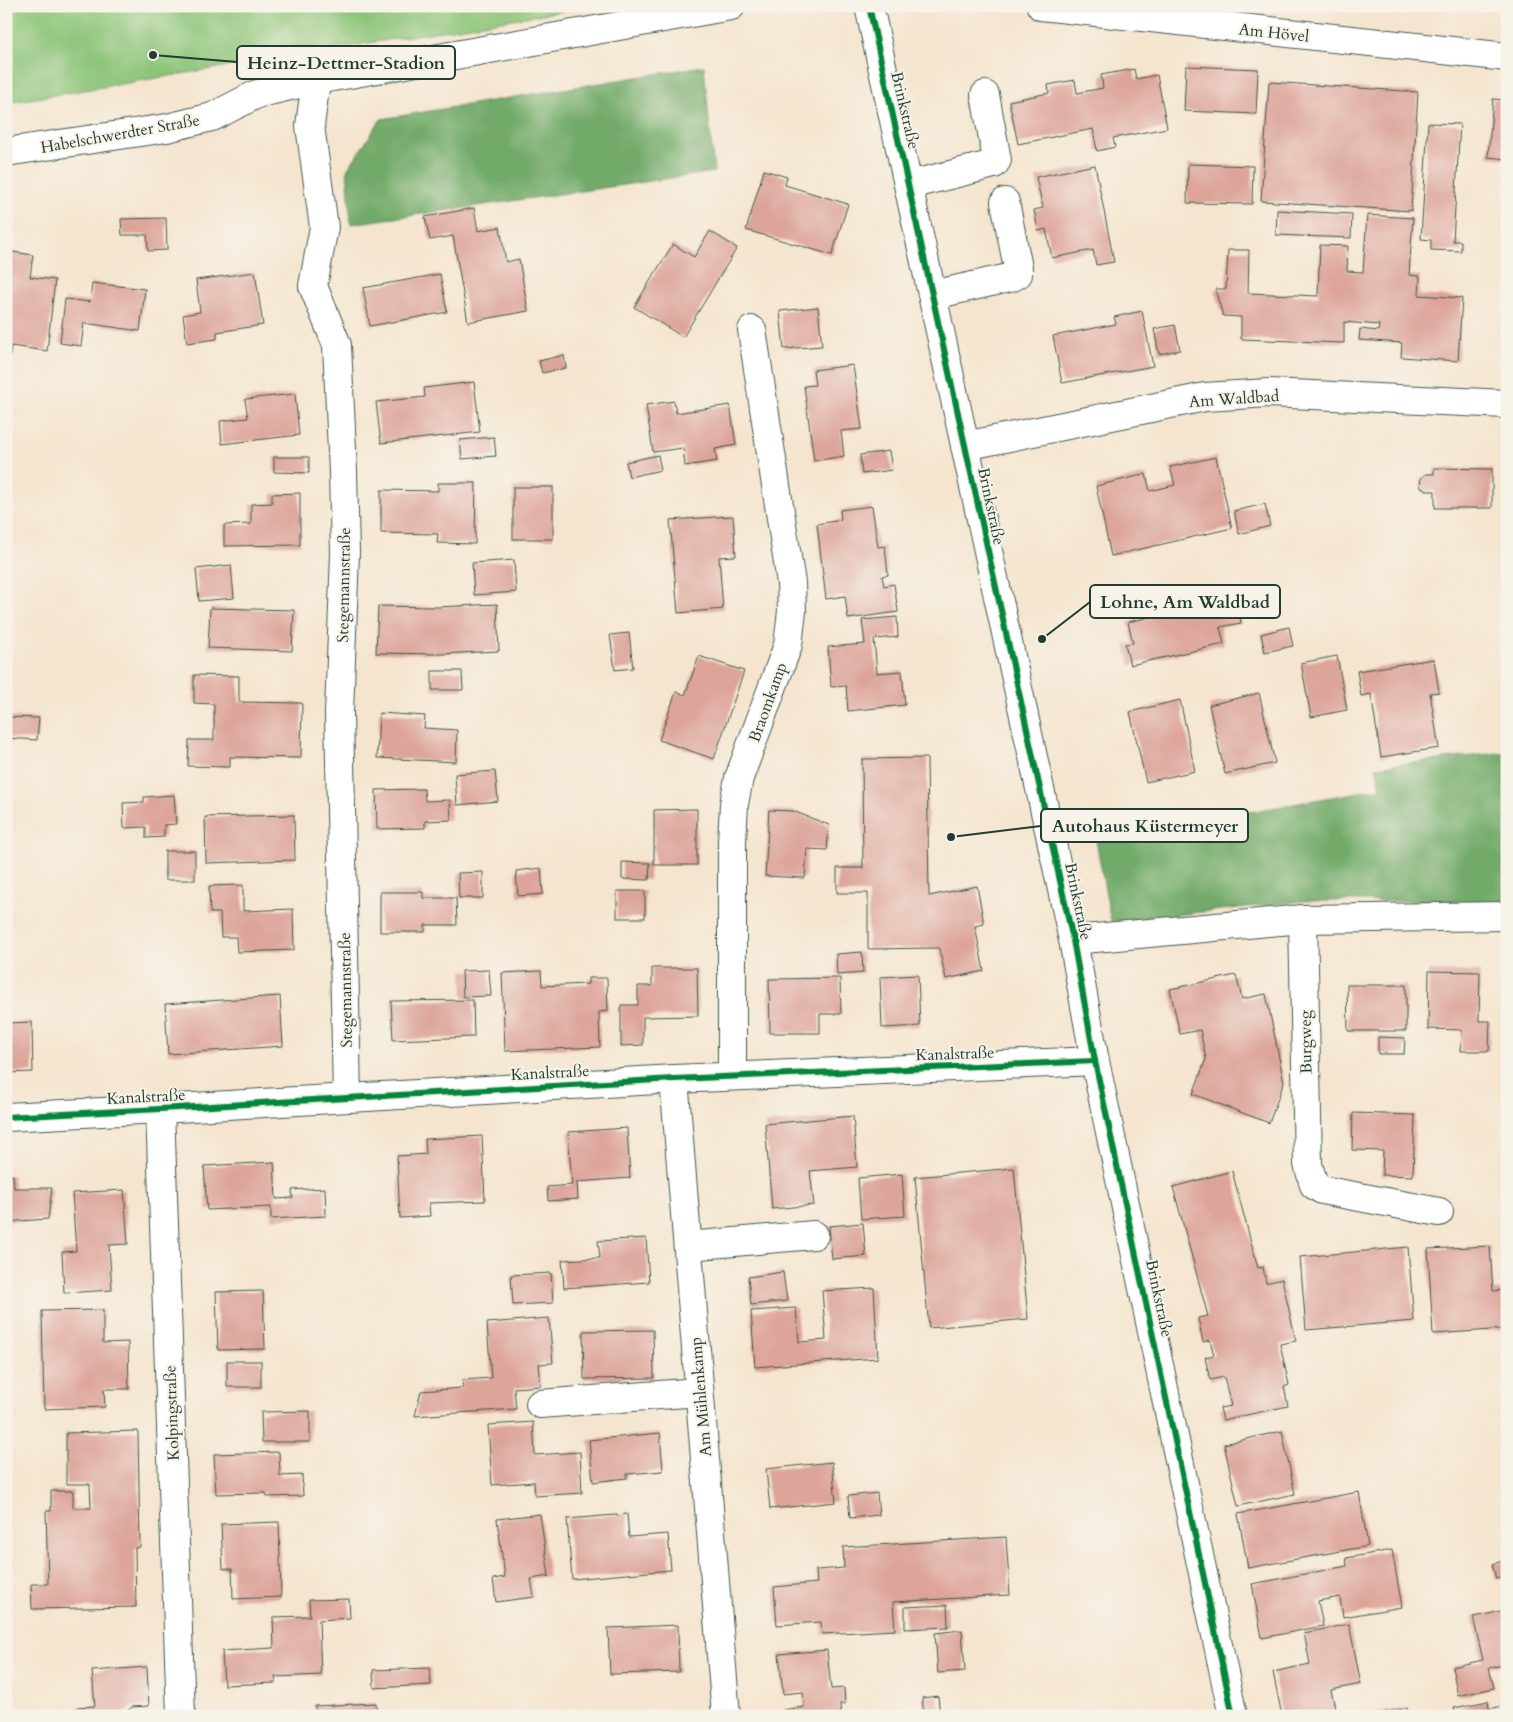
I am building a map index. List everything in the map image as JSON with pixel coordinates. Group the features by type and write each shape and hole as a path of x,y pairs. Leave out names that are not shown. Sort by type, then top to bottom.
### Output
{"street":[{"name":"Habelschwerdter Straße","path":"6,152 167,128 212,117 257,94 316,80 731,6"},
{"name":"Brinkstraße","path":"869,6 1073,940 1095,1061 1234,1716"},
{"name":"Am Hövel","path":"1041,6 1507,57"},
{"name":"Stegemannstraße","path":"316,80 310,126 324,227 313,286 337,345 343,472 345,553 339,713 347,1097"},
{"path":"909,186 994,164 997,160 985,95"},
{"path":"933,295 1013,277 1018,274 1005,202"},
{"name":"Braomkamp","path":"732,1076 732,841 734,804 739,778 788,645 792,611 791,583 752,330"},
{"name":"Am Waldbad","path":"965,446 1206,397 1270,394 1507,404"},
{"path":"1073,940 1302,920 1507,916"},
{"name":"Burgweg","path":"1302,920 1308,1164 1314,1185 1322,1190 1440,1212"},
{"name":"Kanalstraße","path":"6,1117 732,1076 1095,1061"},
{"name":"Am Mühlenkamp","path":"674,1079 726,1716"},
{"name":"Kolpingstraße","path":"160,1109 182,1716"},
{"path":"688,1246 814,1235"},
{"path":"540,1404 699,1392"}],"green space":[{"path":"6,6 592,6 6,103"},
{"path":"704,66 714,172 351,224 347,170 381,119"},
{"path":"1507,752 1507,901 1303,901 1111,922 1096,840 1381,788 1376,767"}],"building":[{"path":"1186,66 1258,69 1256,114 1184,111"},
{"path":"1134,69 1136,79 1157,75 1167,128 1113,138 1115,147 1097,151 1093,129 1018,144 1009,101 1049,93 1048,85 1075,80 1077,93 1103,88 1101,75"},
{"path":"1269,82 1418,92 1411,211 1261,201"},
{"path":"1493,99 1507,100 1507,159 1488,157"},
{"path":"1428,123 1460,124 1453,241 1461,241 1461,251 1431,250 1431,240 1421,239"},
{"path":"1188,164 1253,166 1252,204 1187,203"},
{"path":"1095,165 1114,262 1096,265 1093,250 1052,258 1046,229 1038,231 1034,210 1043,208 1036,177"},
{"path":"764,170 787,177 785,185 848,204 832,255 746,230"},
{"path":"474,208 478,231 500,227 506,262 519,259 528,311 468,322 453,236 430,240 425,217"},
{"path":"1277,210 1352,214 1351,238 1276,235"},
{"path":"1367,215 1413,218 1409,275 1420,276 1419,295 1462,298 1458,361 1401,357 1402,343 1359,340 1360,329 1378,331 1379,325 1344,322 1344,343 1241,339 1241,317 1223,316 1215,289 1226,289 1228,250 1249,250 1248,293 1318,296 1320,245 1348,246 1347,271 1363,272"},
{"path":"166,218 167,250 148,251 147,235 122,235 121,219"},
{"path":"710,231 737,248 683,337 634,307 673,244 694,257"},
{"path":"6,251 33,255 30,277 55,280 47,351 11,346 10,356 6,355"},
{"path":"255,272 263,325 217,332 217,339 187,343 183,315 200,312 196,280"},
{"path":"440,274 447,312 370,326 363,288"},
{"path":"92,283 145,289 140,331 84,323 81,346 60,343 65,299 90,302"},
{"path":"818,307 822,346 784,349 780,311"},
{"path":"1142,311 1153,366 1062,383 1053,336 1116,324 1114,317"},
{"path":"1175,325 1180,350 1159,354 1154,329"},
{"path":"564,355 566,368 542,373 539,361"},
{"path":"853,365 862,429 841,431 844,456 814,461 804,386 815,385 813,370"},
{"path":"474,382 480,432 381,443 376,402 425,397 424,388"},
{"path":"295,394 299,435 222,444 220,421 248,418 245,399"},
{"path":"674,401 676,413 730,405 736,445 715,449 717,461 685,466 683,448 653,452 646,405"},
{"path":"494,437 496,456 462,459 460,440"},
{"path":"889,451 892,470 862,474 860,455"},
{"path":"658,455 661,470 629,477 626,462"},
{"path":"274,457 309,457 309,473 274,472"},
{"path":"1216,457 1232,528 1111,556 1096,486 1146,474 1150,491 1175,485 1170,467"},
{"path":"1434,468 1492,469 1492,508 1435,508 1435,491 1428,491 1420,487 1421,478 1426,474 1434,474"},
{"path":"438,483 476,483 475,544 437,543 438,534 381,533 381,490 438,491"},
{"path":"513,487 553,487 553,539 513,539"},
{"path":"300,493 300,545 224,546 224,525 251,524 251,504 272,503 272,494"},
{"path":"1265,504 1270,526 1239,534 1234,511"},
{"path":"872,506 878,547 885,546 888,575 882,576 884,586 894,584 898,612 848,619 845,596 826,599 817,524 841,520 840,510"},
{"path":"733,516 736,556 719,557 723,609 678,613 670,520"},
{"path":"514,560 516,592 474,595 472,563"},
{"path":"231,565 234,598 199,601 196,569"},
{"path":"1236,597 1241,623 1220,627 1224,644 1130,665 1125,644 1133,643 1128,622"},
{"path":"497,604 499,651 440,654 376,653 378,606 438,607"},
{"path":"210,608 294,610 292,651 208,648"},
{"path":"897,617 898,637 874,639 877,673 902,671 905,705 848,711 846,686 831,687 828,647 865,644 862,620"},
{"path":"1289,627 1293,646 1265,652 1261,634"},
{"path":"629,633 633,668 615,670 610,635"},
{"path":"699,656 744,671 714,759 659,740 676,692 685,695"},
{"path":"1337,656 1347,710 1311,717 1301,663"},
{"path":"1434,659 1439,692 1430,693 1439,748 1381,757 1371,694 1361,696 1357,671"},
{"path":"432,671 462,671 463,690 432,690"},
{"path":"194,675 239,676 239,702 302,703 301,758 230,757 230,767 188,766 189,740 214,740 214,704 194,703"},
{"path":"1259,693 1275,763 1225,774 1209,705"},
{"path":"1180,700 1195,771 1146,782 1130,712"},
{"path":"379,713 425,716 424,728 457,730 456,762 377,758"},
{"path":"6,717 39,718 37,740 6,738"},
{"path":"927,758 929,896 977,886 984,924 975,926 984,971 946,979 939,948 868,949 868,893 837,893 837,868 863,868 862,759"},
{"path":"495,771 498,801 457,805 455,774"},
{"path":"424,789 425,801 450,800 451,820 425,821 425,828 377,829 376,790"},
{"path":"174,795 176,824 164,825 164,837 146,838 146,827 124,828 123,803 144,802 144,797"},
{"path":"697,809 697,865 654,865 654,810"},
{"path":"769,810 793,811 829,825 827,850 807,849 805,878 765,876"},
{"path":"294,815 295,860 206,863 205,817"},
{"path":"165,851 195,851 195,880 165,880"},
{"path":"622,862 650,863 649,880 622,879"},
{"path":"541,868 543,894 518,896 516,871"},
{"path":"483,872 483,898 459,898 458,873"},
{"path":"243,885 243,911 293,909 294,950 237,952 236,937 221,937 220,913 210,913 209,886"},
{"path":"617,891 645,891 645,918 617,918"},
{"path":"380,892 423,892 423,898 456,898 457,925 425,925 425,932 380,932"},
{"path":"862,952 863,973 837,975 836,954"},
{"path":"652,968 697,968 698,1016 643,1017 643,1045 621,1046 621,1005 638,1005 638,986 652,986"},
{"path":"489,970 491,996 463,997 462,971"},
{"path":"541,971 542,986 588,984 588,978 607,978 608,1011 599,1012 600,1047 505,1051 502,973"},
{"path":"1429,971 1480,972 1479,1021 1490,1021 1489,1051 1461,1051 1462,1030 1428,1029"},
{"path":"918,975 920,1026 882,1028 880,977"},
{"path":"1236,975 1242,999 1266,994 1284,1082 1269,1123 1193,1094 1206,1059 1200,1030 1180,1034 1170,989"},
{"path":"840,978 841,1014 820,1014 820,1033 770,1033 769,979"},
{"path":"1347,985 1406,985 1406,1031 1348,1031"},
{"path":"280,996 283,1046 168,1054 165,1004"},
{"path":"473,1000 474,1037 393,1040 391,1001"},
{"path":"32,1022 33,1072 6,1073 6,1023"},
{"path":"1378,1037 1405,1038 1404,1054 1378,1054"},
{"path":"1353,1113 1415,1115 1413,1176 1382,1175 1383,1151 1352,1150"},
{"path":"853,1116 857,1167 810,1171 814,1205 772,1209 765,1124"},
{"path":"627,1128 630,1178 577,1182 578,1199 548,1201 547,1187 572,1185 568,1132"},
{"path":"482,1136 485,1201 429,1203 430,1216 400,1218 397,1156 426,1154 425,1139"},
{"path":"274,1162 276,1199 293,1198 292,1190 325,1188 326,1216 271,1219 271,1207 207,1210 204,1166"},
{"path":"1014,1168 1028,1319 929,1328 915,1177"},
{"path":"1232,1171 1258,1268 1263,1267 1266,1283 1282,1279 1296,1341 1280,1344 1289,1385 1284,1387 1288,1406 1223,1420 1220,1408 1231,1406 1224,1377 1210,1380 1205,1357 1214,1355 1210,1340 1203,1342 1198,1318 1208,1316 1173,1187"},
{"path":"902,1174 905,1216 861,1219 858,1178"},
{"path":"13,1175 14,1188 52,1188 48,1219 6,1222 6,1176"},
{"path":"124,1190 128,1244 109,1245 112,1290 64,1293 62,1252 76,1251 72,1193"},
{"path":"863,1223 866,1256 832,1259 829,1226"},
{"path":"646,1238 649,1282 564,1288 562,1260 600,1258 598,1241"},
{"path":"1490,1246 1493,1291 1507,1290 1507,1329 1433,1334 1428,1249"},
{"path":"1408,1247 1414,1321 1306,1330 1300,1257"},
{"path":"783,1272 787,1301 751,1305 748,1277"},
{"path":"551,1273 553,1303 513,1305 511,1275"},
{"path":"874,1288 878,1358 755,1367 751,1311 796,1308 799,1342 826,1340 822,1291"},
{"path":"263,1291 265,1349 218,1350 216,1292"},
{"path":"103,1310 103,1343 128,1342 129,1389 104,1389 105,1407 44,1409 42,1311"},
{"path":"549,1318 553,1363 539,1364 541,1386 514,1388 516,1409 415,1416 421,1391 463,1388 462,1380 491,1378 487,1323"},
{"path":"653,1330 654,1378 584,1379 583,1331"},
{"path":"227,1361 261,1361 261,1387 227,1387"},
{"path":"310,1411 310,1442 262,1442 261,1412"},
{"path":"533,1422 535,1455 580,1452 582,1493 535,1496 534,1482 492,1485 488,1425"},
{"path":"138,1431 140,1547 135,1548 136,1607 32,1609 31,1584 48,1584 46,1511 51,1511 51,1491 73,1491 73,1508 91,1508 90,1484 66,1484 66,1433"},
{"path":"1282,1431 1295,1494 1238,1506 1224,1444"},
{"path":"660,1433 663,1471 627,1474 627,1478 593,1482 589,1440"},
{"path":"279,1452 280,1476 302,1475 303,1496 267,1497 266,1493 216,1494 214,1454"},
{"path":"832,1462 836,1502 770,1509 766,1469"},
{"path":"1359,1492 1368,1546 1248,1568 1238,1514"},
{"path":"877,1493 879,1515 850,1518 848,1496"},
{"path":"540,1514 549,1576 531,1579 534,1597 496,1602 493,1579 505,1577 497,1519"},
{"path":"627,1514 629,1537 668,1534 671,1570 572,1579 567,1519"},
{"path":"279,1522 281,1597 233,1599 232,1569 223,1569 221,1524"},
{"path":"1006,1537 1010,1595 893,1602 895,1630 822,1634 821,1622 777,1625 774,1587 817,1583 816,1570 844,1568 843,1547"},
{"path":"1392,1550 1402,1607 1343,1617 1340,1597 1318,1601 1323,1626 1262,1638 1252,1584 1347,1566 1346,1558"},
{"path":"1507,1560 1507,1576 1496,1579 1492,1564"},
{"path":"349,1599 350,1618 319,1620 321,1675 275,1677 276,1683 224,1685 222,1651 274,1648 273,1617 310,1616 309,1600"},
{"path":"947,1605 948,1627 905,1629 905,1607"},
{"path":"1507,1610 1507,1664 1489,1668 1494,1688 1458,1696 1452,1667 1483,1660 1473,1617"},
{"path":"1349,1624 1361,1684 1331,1690 1337,1716 1282,1716 1273,1672 1310,1664 1304,1633"},
{"path":"678,1625 679,1672 610,1674 608,1628"},
{"path":"962,1630 965,1671 938,1673 935,1633"},
{"path":"827,1650 831,1689 844,1688 845,1704 840,1704 841,1716 784,1716 783,1710 804,1707 803,1692 783,1694 779,1654"},
{"path":"147,1667 149,1706 132,1707 121,1716 78,1716 78,1707 95,1706 92,1671"},
{"path":"430,1668 431,1685 374,1688 373,1670"},
{"path":"938,1696 940,1716 924,1716 922,1698"},
{"path":"1488,1701 1489,1709 1507,1705 1507,1716 1456,1716 1454,1708"},
{"path":"376,1703 377,1716 315,1716 315,1706"},
{"path":"1407,1708 1409,1716 1371,1716 1371,1715"}],"cycle path":[{"path":"869,6 1073,940 1095,1061 1233,1716"},
{"path":"6,1117 674,1079 1095,1061"}],"place":[{"name":"Heinz-Dettmer-Stadion","path":"153,55"},
{"name":"Lohne, Am Waldbad","path":"1042,639"},
{"name":"Autohaus Küstermeyer","path":"951,837"}]}
